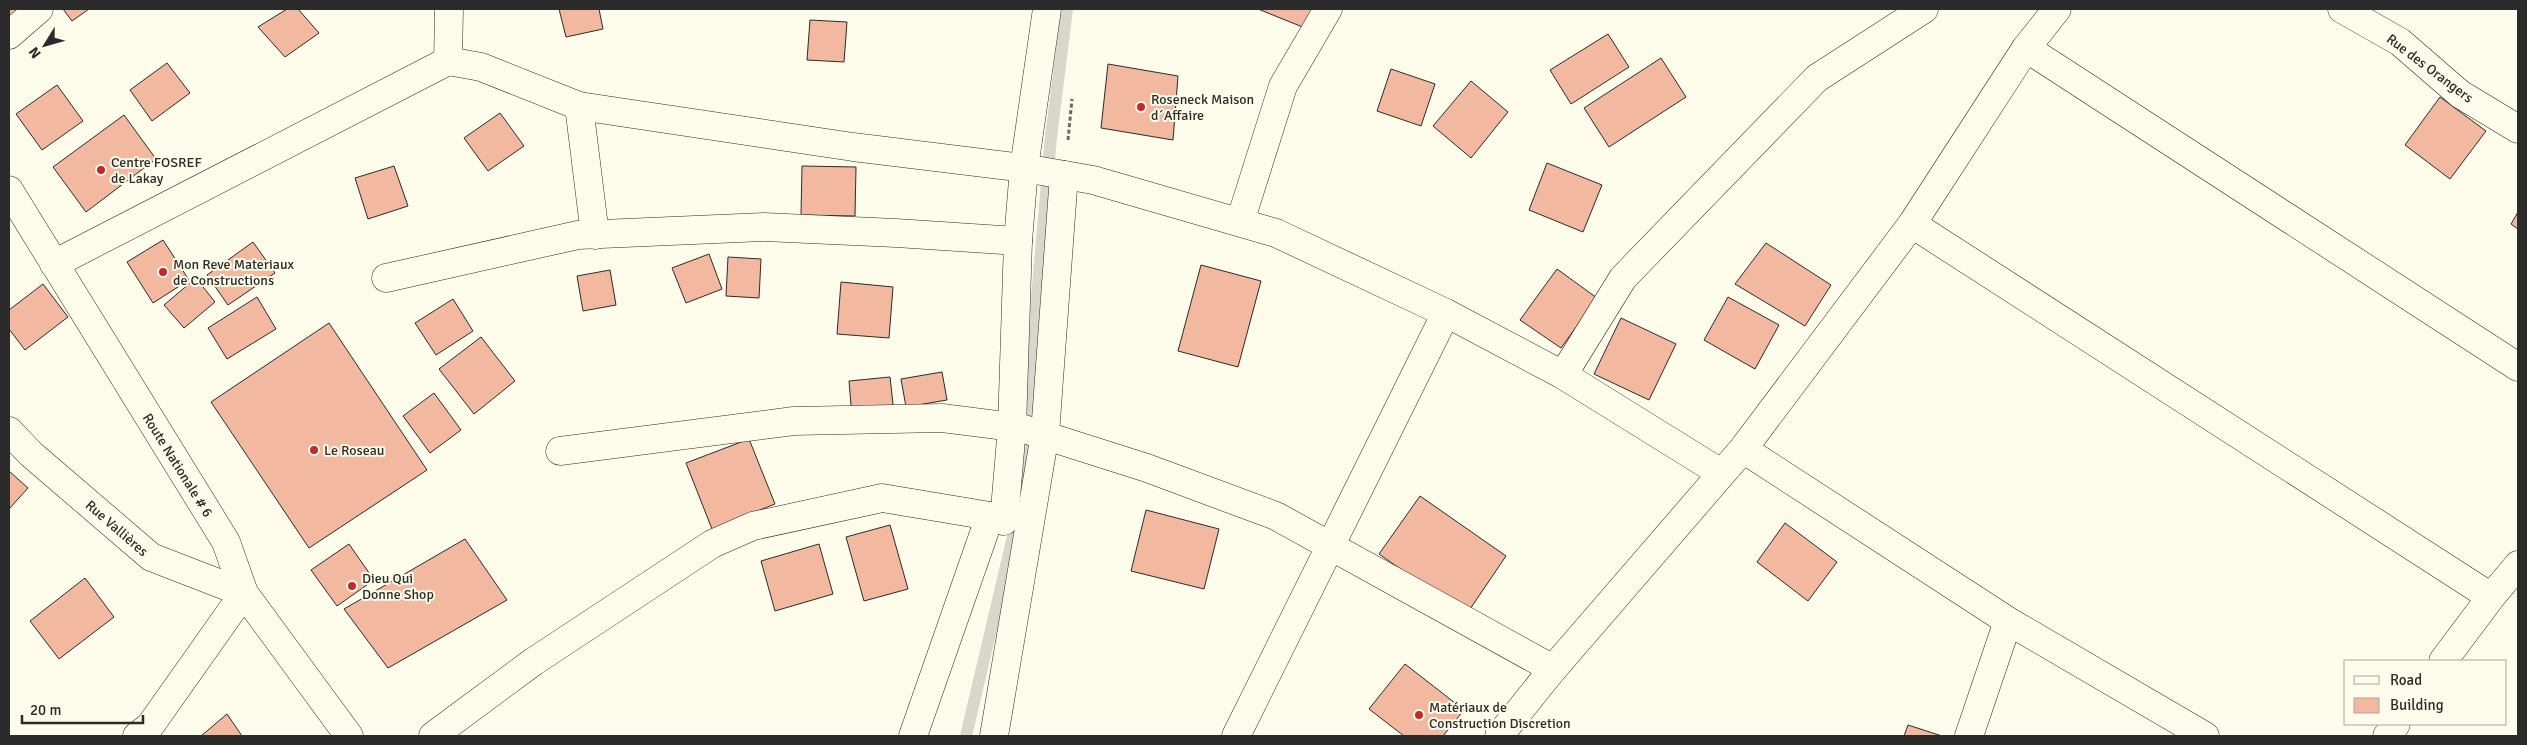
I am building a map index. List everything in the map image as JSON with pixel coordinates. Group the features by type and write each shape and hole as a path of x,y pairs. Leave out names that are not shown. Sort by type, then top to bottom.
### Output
{"street":[{"path":"9,35 39,9"},
{"path":"448,61 449,9"},
{"path":"994,736 1027,430 1046,172 1047,9"},
{"path":"1240,222 1283,86 1328,9"},
{"path":"1562,375 1623,278 1817,78 1924,9"},
{"path":"1499,736 1553,669 1743,449 1912,224 2026,48 2056,9"},
{"name":"Rue des Orangers","path":"2342,9 2400,42 2460,94 2518,129"},
{"path":"2026,48 2518,367"},
{"path":"54,264 448,61 481,67 579,106 853,147 1046,172 1093,180 1276,233 1446,313 1562,375 1722,473"},
{"path":"579,106 595,235"},
{"path":"432,736 533,662 712,544 753,526 882,498 990,516 1004,521 1027,430 1018,241 1046,172"},
{"name":"Route Nationale # 6","path":"9,190 226,542 244,593 349,736"},
{"path":"1912,224 2492,597"},
{"path":"386,278 578,235 764,227 1018,241"},
{"path":"1236,736 1446,313"},
{"path":"560,451 794,422 942,418 1027,430 1147,468 1276,516 1329,547 1553,669"},
{"name":"Rue Vallières","path":"9,431 31,454 151,557 244,593"},
{"path":"1743,449 2008,621 2205,736"},
{"path":"913,736 990,516"},
{"path":"2444,660 2518,565"},
{"path":"138,736 150,726 244,593"},
{"path":"1969,736 2008,621"},
{"path":"2387,736 2395,725"}],"building":[{"path":"9,9 26,9 9,23"},
{"path":"63,9 89,9 72,21"},
{"path":"287,9 298,9 319,33 285,57 258,27"},
{"path":"559,9 599,9 603,29 566,37"},
{"path":"1258,9 1319,9 1310,30"},
{"path":"810,20 847,22 844,62 807,60"},
{"path":"1608,34 1629,67 1571,104 1550,70"},
{"path":"1661,58 1686,97 1609,147 1584,108"},
{"path":"167,63 190,93 152,121 130,90"},
{"path":"1108,64 1178,76 1173,140 1101,128"},
{"path":"1391,69 1435,84 1421,126 1377,111"},
{"path":"1471,81 1508,112 1471,158 1433,126"},
{"path":"57,85 83,121 42,150 16,114"},
{"path":"2440,97 2486,131 2450,179 2405,145"},
{"path":"500,113 524,146 488,171 464,138"},
{"path":"124,115 156,159 86,212 53,167"},
{"path":"1547,163 1602,185 1583,232 1529,210"},
{"path":"394,166 408,206 368,219 355,178"},
{"path":"802,166 856,167 855,216 801,215"},
{"path":"2518,212 2518,229 2511,224"},
{"path":"163,240 189,280 153,303 127,262"},
{"path":"253,242 275,273 228,305 207,275"},
{"path":"1766,243 1831,285 1805,326 1735,284"},
{"path":"709,254 722,289 686,303 672,268"},
{"path":"728,257 761,259 759,298 726,296"},
{"path":"1201,265 1261,281 1238,367 1178,351"},
{"path":"1557,269 1597,298 1561,348 1520,320"},
{"path":"610,270 616,305 583,311 577,276"},
{"path":"196,278 215,302 184,328 164,305"},
{"path":"841,282 893,287 889,338 837,334"},
{"path":"43,284 68,317 25,350 9,329 9,310"},
{"path":"257,297 276,329 227,359 208,328"},
{"path":"1728,297 1779,325 1755,369 1704,340"},
{"path":"453,299 473,331 436,355 415,323"},
{"path":"1621,318 1676,344 1649,400 1594,374"},
{"path":"329,323 427,470 309,548 211,402"},
{"path":"481,337 515,381 474,414 439,369"},
{"path":"942,372 947,400 906,407 901,379"},
{"path":"890,377 894,413 852,417 849,381"},
{"path":"434,393 461,430 430,453 403,416"},
{"path":"749,439 775,504 712,529 686,463"},
{"path":"9,471 28,488 9,509"},
{"path":"1420,496 1506,556 1466,615 1379,554"},
{"path":"1146,510 1219,529 1204,589 1131,571"},
{"path":"1785,523 1837,562 1808,601 1757,562"},
{"path":"890,525 908,589 864,601 846,537"},
{"path":"465,539 507,600 388,668 344,609"},
{"path":"349,544 374,580 337,606 311,570"},
{"path":"819,544 833,594 775,611 761,561"},
{"path":"85,578 114,617 59,659 30,621"},
{"path":"1405,664 1464,710 1443,736 1404,736 1369,709"},
{"path":"227,714 242,736 201,736"},
{"path":"1908,725 1942,736 1904,736"}],"waterway":[{"path":"966,736 1018,515 1051,137 1067,9"}],"place":[{"name":"Roseneck Maison d´Affaire","path":"1141,107"},
{"name":"Centre FOSREF de Lakay","path":"101,170"},
{"name":"Mon Reve Materiaux de Constructions","path":"163,272"},
{"name":"Le Roseau","path":"314,450"},
{"name":"Dieu Qui Donne Shop","path":"352,586"},
{"name":"Matériaux de Construction Discretion","path":"1419,715"}]}
